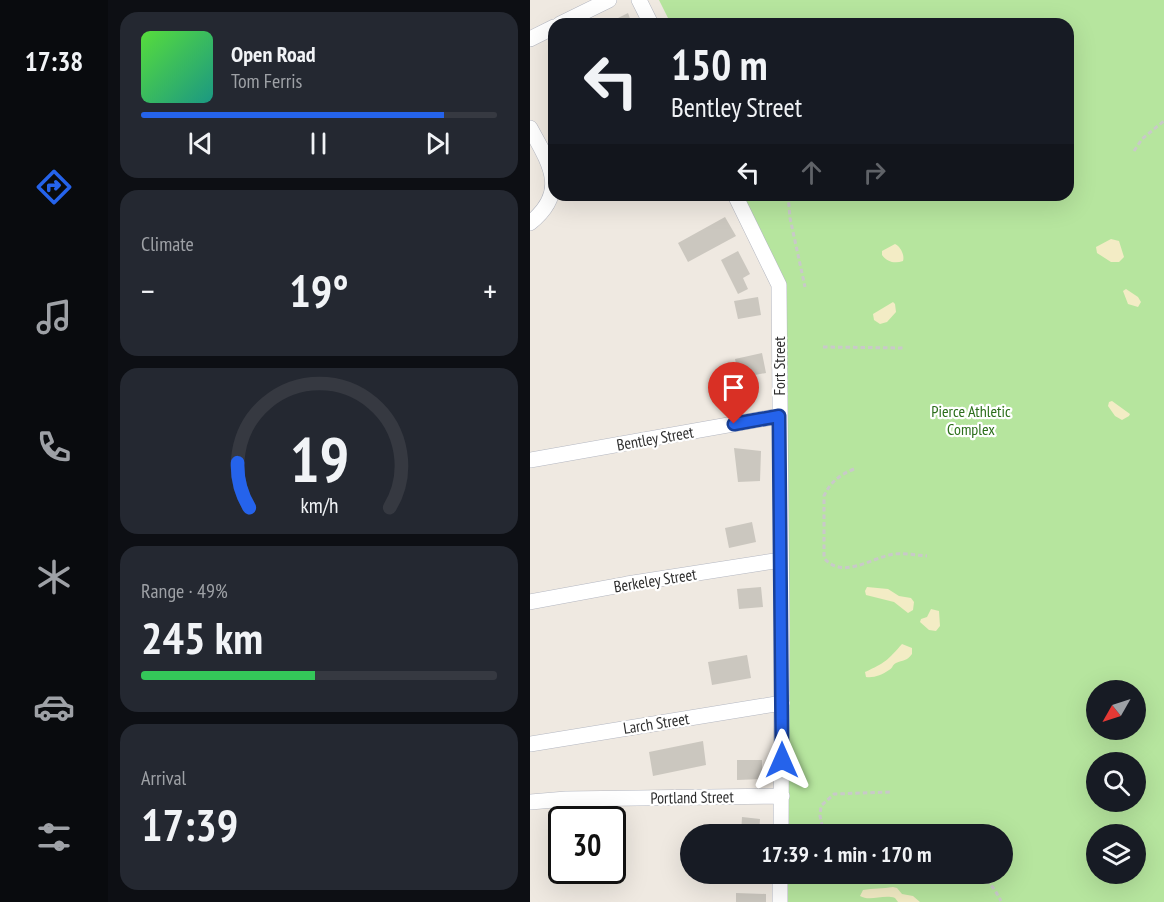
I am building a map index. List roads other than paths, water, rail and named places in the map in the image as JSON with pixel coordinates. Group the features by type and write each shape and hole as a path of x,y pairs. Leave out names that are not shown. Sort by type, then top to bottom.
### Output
{"street":[{"path":"572,18 609,0"},
{"path":"639,0 648,18"},
{"path":"530,39 548,30"},
{"path":"530,128 548,162"},
{"path":"530,224 543,213 549,201"},
{"name":"Fort Street","path":"738,201 779,285 781,824"},
{"name":"Bentley Street","path":"530,460 779,416"},
{"name":"Berkeley Street","path":"530,602 781,560"},
{"name":"Larch Street","path":"530,744 782,703"},
{"name":"Portland Street","path":"530,802 578,799 782,796"},
{"path":"780,884 780,902"}],"park label":[{"name":"Pierce Athletic Complex","path":"971,420"}]}
